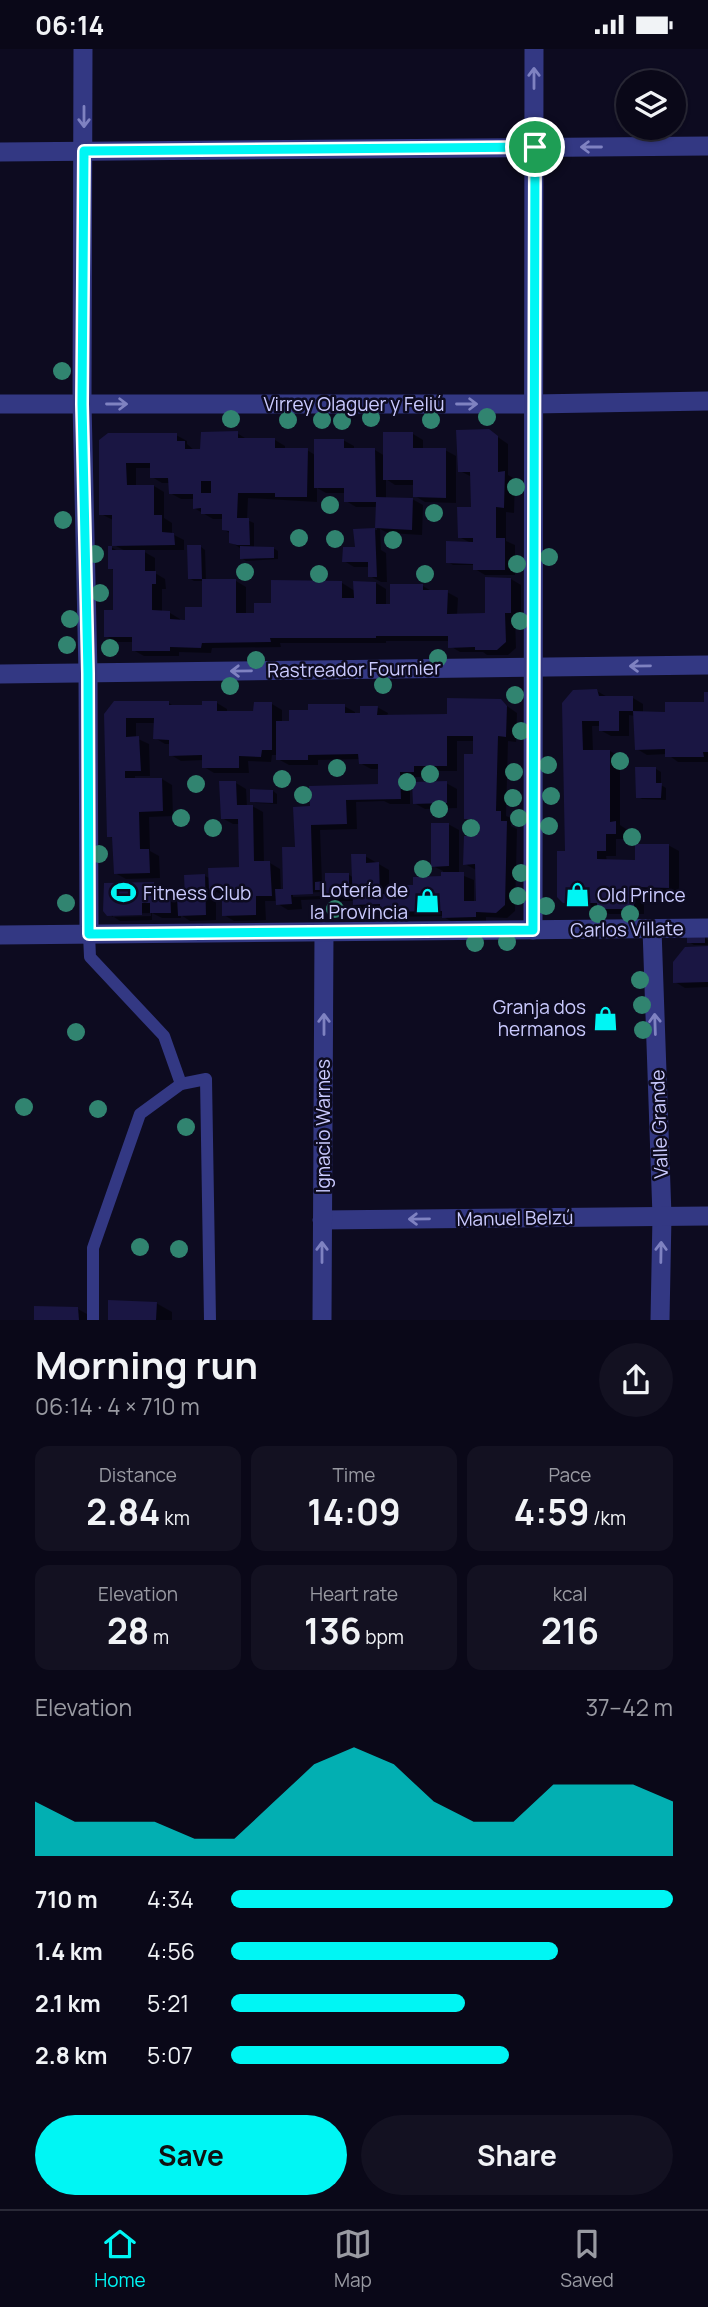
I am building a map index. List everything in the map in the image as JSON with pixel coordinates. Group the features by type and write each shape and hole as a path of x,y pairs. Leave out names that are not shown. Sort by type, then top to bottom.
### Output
{"street":[{"path":"83,49 82,404 88,673 89,934"},
{"path":"533,930 534,49"},
{"path":"0,152 708,146"},
{"name":"Virrey Olaguer y Feliú","path":"0,404 534,404 708,401"},
{"name":"Rastreador Fournier","path":"0,674 708,665"},
{"name":"Carlos Villate","path":"0,935 708,928"},
{"name":"Valle Grande","path":"652,929 662,1216 660,1320"},
{"name":"Ignacio Warnes","path":"322,1320 324,932"},
{"name":"Manuel Belzú","path":"322,1220 708,1216"}],"lane":[{"path":"89,934 90,957 164,1036 181,1084"},
{"path":"93,1320 93,1248 140,1114 181,1084 206,1079 210,1320"}],"building":[{"path":"489,429 498,436 498,472 505,471 504,508 496,507 496,538 505,538 505,570 473,570 473,564 446,563 446,541 473,542 473,538 458,538 457,507 471,507 470,472 458,472 456,430"},
{"path":"238,431 238,438 275,438 275,448 308,448 307,497 275,497 275,493 238,493 237,518 249,518 250,545 229,543 229,531 222,530 222,514 201,514 201,508 193,509 193,494 169,494 168,478 150,478 150,463 126,463 127,485 154,485 154,515 162,515 162,532 174,533 175,545 112,546 112,515 99,515 99,440 108,433 177,433 177,441 185,441 185,449 200,449 201,432","holes":["201,481 211,481 211,493 201,493"]},
{"path":"383,432 413,432 413,448 446,448 446,498 413,497 413,480 383,480"},
{"path":"314,439 344,439 344,448 375,448 376,497 413,498 412,530 375,528 376,502 344,502 344,488 314,488"},
{"path":"375,528 377,577 368,577 368,562 342,562 343,547 355,547 353,529"},
{"path":"187,545 201,545 202,579 188,579"},
{"path":"108,546 112,546 112,550 145,550 145,571 156,571 156,584 152,584 152,610 170,611 170,619 185,620 185,607 202,607 202,579 236,579 236,613 254,613 254,603 271,603 271,580 342,581 342,598 354,598 353,581 376,582 376,604 390,604 390,584 423,584 423,590 448,590 447,614 485,613 485,577 511,578 511,613 505,613 506,642 497,650 475,650 475,647 448,648 448,636 270,638 271,642 202,643 201,648 170,647 170,651 132,651 132,637 104,637 104,610 113,610 113,569 108,569"},
{"path":"240,546 274,547 274,558 240,559"},
{"path":"597,689 599,696 633,696 633,711 619,711 619,731 599,731 599,721 582,721 583,750 610,750 610,822 616,821 616,834 606,834 606,851 597,851 597,859 635,860 635,844 669,844 669,888 634,887 634,909 597,909 597,903 563,903 557,897 557,851 565,851 562,703 573,690"},
{"path":"704,692 708,692 708,752 703,752 704,757 665,757 665,749 635,750 633,711 665,712 665,702 704,702"},
{"path":"447,698 501,699 507,706 506,737 498,736 496,811 501,811 501,821 507,821 505,905 496,913 476,912 476,917 442,918 442,911 380,912 380,904 353,905 351,854 366,854 366,863 379,862 380,894 387,894 387,885 413,885 413,877 441,876 441,872 464,872 464,901 476,901 475,864 463,865 464,836 472,836 473,819 464,819 464,754 473,754 473,736 447,736 447,766 414,766 414,772 400,772 401,799 346,800 347,824 311,825 313,894 291,895 292,904 276,905 275,889 283,889 282,847 295,847 293,807 310,806 309,786 378,784 378,764 359,764 358,754 308,755 308,760 276,760 276,721 289,721 289,710 308,710 308,704 345,704 345,713 360,713 360,706 378,706 377,715 447,714"},
{"path":"114,701 169,701 169,705 202,705 202,701 217,701 217,711 253,711 254,702 272,702 272,750 262,750 261,757 239,756 239,768 202,768 202,755 169,756 169,740 153,739 154,718 126,718 126,737 139,736 141,771 125,771 125,778 162,778 163,811 139,812 140,849 149,849 150,873 114,874 112,837 107,837 104,714"},
{"path":"635,767 656,767 656,783 662,783 661,798 636,798"},
{"path":"219,781 236,781 237,805 253,805 254,861 270,861 272,896 256,896 256,915 222,916 222,890 209,890 208,868 239,867 238,819 221,819"},
{"path":"447,781 447,803 413,804 412,782"},
{"path":"250,789 273,790 273,803 250,802"},
{"path":"431,823 449,823 449,866 431,867"},
{"path":"325,873 349,873 349,896 326,896 326,890 315,890 315,882 325,881"},
{"path":"205,874 206,915 178,916 177,897 185,897 184,875"},
{"name":"Fitness Club","path":"154,882 154,888 170,888 171,913 150,913 150,903 142,903 142,915 107,916 103,911 104,883"},
{"path":"687,936 705,936 705,943 687,943"},
{"path":"708,946 708,982 673,983 673,962 685,947"},
{"path":"108,1300 157,1302 156,1320 108,1320"},
{"path":"34,1306 78,1307 79,1320 34,1320"}],"place":[{"name":"Fitness Club","path":"123,893"},
{"name":"Old Prince","path":"577,895"},
{"name":"Lotería de la Provincia","path":"428,901"},
{"name":"Granja dos hermanos","path":"606,1018"}],"route":[{"path":"535,147 533,930 89,934 88,673 82,404 84,151 535,147"}]}
